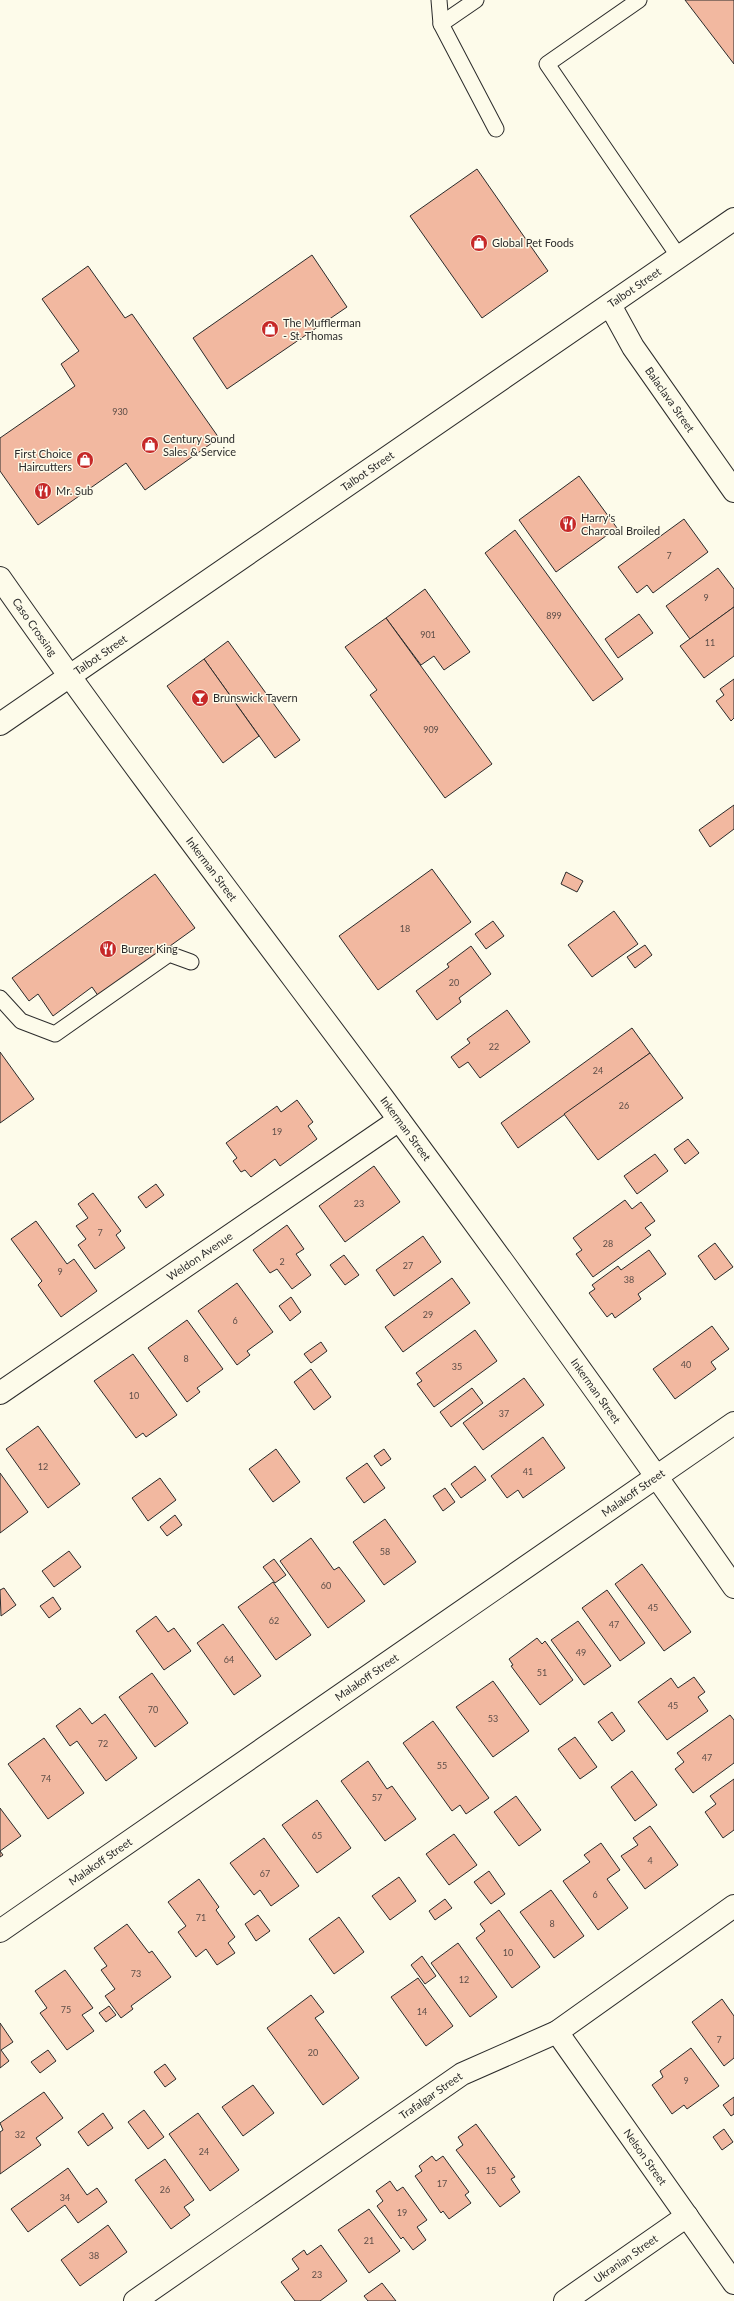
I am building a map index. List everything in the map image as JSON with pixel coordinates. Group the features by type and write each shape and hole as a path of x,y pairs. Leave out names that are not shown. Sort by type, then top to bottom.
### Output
{"street":[{"name":"Talbot Street","path":"0,724 398,448 734,219"},
{"name":"Balaclava Street","path":"610,304 633,347 734,491"},
{"name":"Caso Crossing","path":"0,578 70,676"},
{"name":"Inkerman Street","path":"70,676 399,1120 657,1476 734,1587"},
{"name":"Weldon Avenue","path":"0,1393 399,1120"},
{"name":"Malakoff Street","path":"0,1931 734,1423"},
{"name":"Trafalgar Street","path":"135,2301 462,2074 557,2032 734,1906"},
{"name":"Nelson Street","path":"557,2032 734,2283"},
{"name":"Ukranian Street","path":"565,2301 687,2216"}],"lane":[{"path":"438,0 441,24 496,130"},
{"path":"441,24 476,0"},
{"path":"639,0 547,64 679,257"},
{"path":"0,998 21,1022 55,1034 169,954 191,962"}],"building":[{"path":"685,0 734,0 734,64"},
{"name":"Global Pet Foods","path":"477,169 548,271 482,318 410,216"},
{"path":"312,255 347,307 227,389 193,338"},
{"path":"88,266 125,318 132,314 219,438 145,490 126,463 38,525 0,471 0,438 75,386 61,364 79,351 42,299"},
{"name":"Harry's Charcoal Broiled","path":"579,476 617,528 556,572 519,520"},
{"path":"684,519 708,552 653,593 647,585 637,593 618,567"},
{"path":"515,530 623,679 593,701 485,553"},
{"path":"718,568 734,589 734,607 690,639 666,606"},
{"path":"425,589 470,652 444,670 434,656 421,665 386,618"},
{"path":"734,607 734,656 704,678 680,646"},
{"path":"639,614 653,633 618,658 605,639"},
{"path":"386,618 492,764 445,798 370,695 377,690 345,647"},
{"path":"228,641 300,740 275,758 204,659"},
{"path":"204,659 259,736 223,763 167,686"},
{"path":"734,679 734,718 731,721 716,701 724,695 720,689"},
{"path":"734,805 734,829 710,847 699,830"},
{"path":"432,869 471,922 378,990 339,936"},
{"path":"566,872 583,881 577,892 561,884"},
{"name":"Burger King","path":"155,874 195,928 99,997 92,987 53,1016 38,994 29,1001 12,978"},
{"path":"614,911 638,944 592,977 568,945"},
{"path":"493,921 504,936 486,949 475,934"},
{"path":"645,945 652,955 635,968 627,957"},
{"path":"471,946 491,974 459,998 461,1002 437,1020 416,991 449,967 447,964"},
{"path":"507,1010 530,1042 480,1078 468,1062 459,1068 451,1057 470,1043 467,1039"},
{"path":"632,1028 650,1053 518,1148 501,1123"},
{"path":"0,1052 34,1099 0,1123"},
{"path":"650,1053 683,1098 598,1160 564,1114"},
{"path":"297,1100 313,1122 308,1126 317,1139 280,1166 275,1159 251,1177 245,1170 241,1172 233,1161 237,1158 226,1143 277,1106 281,1112"},
{"path":"688,1139 699,1153 685,1164 674,1149"},
{"path":"655,1154 668,1171 637,1194 624,1176"},
{"path":"374,1166 400,1202 345,1242 319,1206"},
{"path":"156,1184 164,1195 146,1208 138,1197"},
{"path":"93,1193 121,1231 116,1235 125,1248 95,1269 78,1245 86,1239 76,1226 88,1218 78,1204"},
{"path":"625,1200 632,1209 641,1202 655,1221 645,1228 651,1235 593,1277 576,1254 582,1250 573,1238"},
{"path":"36,1221 67,1264 74,1259 97,1291 61,1317 38,1285 42,1281 11,1239"},
{"path":"287,1225 304,1249 296,1254 311,1275 292,1289 277,1269 270,1273 253,1250"},
{"path":"423,1236 441,1262 394,1296 376,1270"},
{"path":"715,1243 733,1267 715,1280 698,1256"},
{"path":"649,1250 666,1274 638,1294 641,1299 615,1318 612,1313 607,1317 589,1293 595,1289 592,1285 618,1266 621,1270"},
{"path":"344,1255 359,1275 345,1285 330,1265"},
{"path":"452,1278 470,1303 403,1352 385,1327"},
{"path":"237,1283 273,1332 247,1351 250,1355 237,1365 198,1311"},
{"path":"291,1297 301,1312 290,1321 279,1306"},
{"path":"187,1320 223,1369 197,1388 200,1392 187,1402 148,1348"},
{"path":"712,1326 729,1349 711,1362 716,1369 675,1399 653,1369"},
{"path":"475,1330 497,1361 434,1407 417,1384 422,1381 416,1373"},
{"path":"321,1342 327,1351 311,1363 304,1354"},
{"path":"133,1354 177,1415 146,1437 143,1433 136,1438 94,1381"},
{"path":"311,1369 331,1397 314,1410 294,1382"},
{"path":"524,1378 544,1405 483,1450 463,1423"},
{"path":"472,1388 483,1403 451,1427 440,1412"},
{"path":"38,1426 80,1484 48,1508 6,1449"},
{"path":"543,1437 565,1468 523,1498 518,1490 507,1498 491,1476"},
{"path":"276,1449 300,1482 273,1502 249,1469"},
{"path":"384,1449 391,1459 381,1466 374,1456"},
{"path":"367,1463 385,1488 364,1503 346,1478"},
{"path":"475,1466 486,1480 461,1498 451,1484"},
{"path":"0,1473 28,1512 0,1533"},
{"path":"160,1478 176,1500 148,1521 132,1498"},
{"path":"445,1488 455,1502 443,1511 433,1496"},
{"path":"175,1515 182,1525 167,1536 160,1527"},
{"path":"385,1519 416,1562 384,1585 353,1542"},
{"path":"311,1538 334,1570 339,1567 365,1601 328,1628 280,1561"},
{"path":"69,1551 81,1567 54,1587 42,1571"},
{"path":"274,1559 286,1575 275,1583 263,1567"},
{"path":"642,1564 691,1632 664,1651 615,1584"},
{"path":"273,1582 311,1635 276,1660 238,1607"},
{"path":"4,1588 16,1605 1,1616 0,1590"},
{"path":"607,1590 645,1643 620,1661 582,1608"},
{"path":"53,1597 61,1609 49,1618 40,1606"},
{"path":"156,1616 168,1632 174,1628 191,1651 164,1670 136,1631"},
{"path":"578,1621 611,1666 584,1685 551,1640"},
{"path":"223,1624 261,1676 234,1695 197,1643"},
{"path":"537,1638 542,1644 545,1641 573,1680 540,1705 511,1666 513,1665 509,1659"},
{"path":"152,1673 188,1723 155,1747 119,1697"},
{"path":"694,1677 705,1692 698,1697 708,1711 667,1740 638,1702 671,1678 678,1688"},
{"path":"493,1681 529,1731 493,1757 456,1707"},
{"path":"80,1708 92,1724 105,1714 137,1758 106,1781 77,1741 70,1746 56,1726"},
{"path":"612,1712 625,1731 612,1741 598,1722"},
{"path":"730,1715 734,1720 734,1763 693,1793 675,1769 684,1762 677,1753"},
{"path":"433,1721 489,1798 466,1814 460,1805 452,1811 403,1743"},
{"path":"575,1737 597,1767 580,1779 558,1749"},
{"path":"44,1738 84,1793 48,1819 8,1764"},
{"path":"368,1761 387,1789 392,1786 416,1819 385,1841 341,1781"},
{"path":"632,1771 657,1805 635,1821 611,1787"},
{"path":"734,1779 734,1830 723,1838 705,1812 716,1804 710,1796"},
{"path":"516,1796 541,1830 519,1846 494,1812"},
{"path":"317,1800 351,1848 317,1873 282,1825"},
{"path":"0,1808 21,1836 0,1851"},
{"path":"650,1826 678,1865 645,1889 621,1856 638,1845 633,1838"},
{"path":"454,1834 477,1865 449,1885 426,1854"},
{"path":"264,1838 299,1886 271,1906 260,1890 254,1895 230,1863"},
{"path":"601,1843 620,1870 607,1879 628,1908 598,1930 563,1881 590,1862 584,1855"},
{"path":"489,1871 505,1894 491,1904 474,1882"},
{"path":"399,1877 416,1901 390,1920 372,1896"},
{"path":"199,1879 219,1907 216,1910 235,1937 228,1943 235,1953 217,1965 206,1949 196,1957 178,1932 186,1926 168,1902"},
{"path":"551,1890 584,1936 554,1958 520,1912"},
{"path":"445,1899 452,1908 435,1920 429,1911"},
{"path":"499,1910 540,1967 512,1988 476,1938 485,1931 480,1924"},
{"path":"258,1915 270,1931 256,1941 245,1924"},
{"path":"339,1917 364,1952 334,1974 309,1939"},
{"path":"127,1924 149,1953 152,1951 171,1977 131,2006 133,2009 121,2018 105,1996 115,1989 101,1970 107,1966 94,1948"},
{"path":"458,1943 497,1997 470,2017 431,1963"},
{"path":"422,1956 436,1976 425,1984 411,1965"},
{"path":"65,1970 93,2008 82,2015 94,2031 67,2050 40,2013 47,2008 35,1991"},
{"path":"418,1978 453,2026 426,2046 391,1997"},
{"path":"311,1995 324,2012 315,2018 359,2078 323,2105 267,2028"},
{"path":"722,1999 734,2016 734,2058 724,2066 692,2022"},
{"path":"109,2006 116,2015 106,2022 99,2013"},
{"path":"0,2023 13,2042 1,2050 9,2061 0,2068"},
{"path":"691,2048 719,2086 687,2109 684,2105 672,2114 652,2085 663,2077 660,2071"},
{"path":"48,2050 56,2061 40,2073 31,2062"},
{"path":"165,2064 176,2079 165,2087 154,2072"},
{"path":"253,2085 274,2113 243,2136 222,2107"},
{"path":"44,2092 63,2118 36,2138 41,2145 0,2174 0,2132 3,2130 0,2123"},
{"path":"734,2097 734,2114 731,2116 723,2105"},
{"path":"144,2110 164,2137 148,2149 128,2122"},
{"path":"103,2113 113,2128 88,2146 78,2132"},
{"path":"198,2113 239,2170 210,2191 169,2134"},
{"path":"476,2124 515,2177 511,2179 520,2192 500,2207 456,2150 463,2145 458,2137"},
{"path":"724,2129 733,2142 722,2150 713,2137"},
{"path":"432,2156 436,2161 443,2156 469,2192 465,2195 471,2203 449,2219 443,2211 441,2213 415,2176 422,2171 419,2166"},
{"path":"165,2159 194,2200 184,2207 190,2215 171,2229 135,2180"},
{"path":"68,2168 87,2195 97,2188 107,2202 78,2223 65,2205 28,2232 11,2209"},
{"path":"390,2181 397,2191 403,2187 427,2220 417,2227 426,2240 413,2250 403,2237 401,2239 377,2206 383,2201 376,2191"},
{"path":"369,2209 400,2251 369,2273 338,2230"},
{"path":"108,2225 127,2252 80,2286 61,2260"},
{"path":"321,2245 347,2281 320,2301 295,2301 281,2282 299,2269 292,2259 304,2250 307,2255"},
{"path":"382,2283 396,2301 368,2301 364,2296"}],"place":[{"name":"Global Pet Foods","path":"479,243"},
{"name":"The Mufflerman - St. Thomas","path":"270,329"},
{"name":"Century Sound Sales & Service","path":"150,445"},
{"name":"First Choice Haircutters","path":"85,460"},
{"name":"Mr. Sub","path":"43,491"},
{"name":"Harry's Charcoal Broiled","path":"568,524"},
{"name":"Brunswick Tavern","path":"200,698"},
{"name":"Burger King","path":"108,949"}]}
